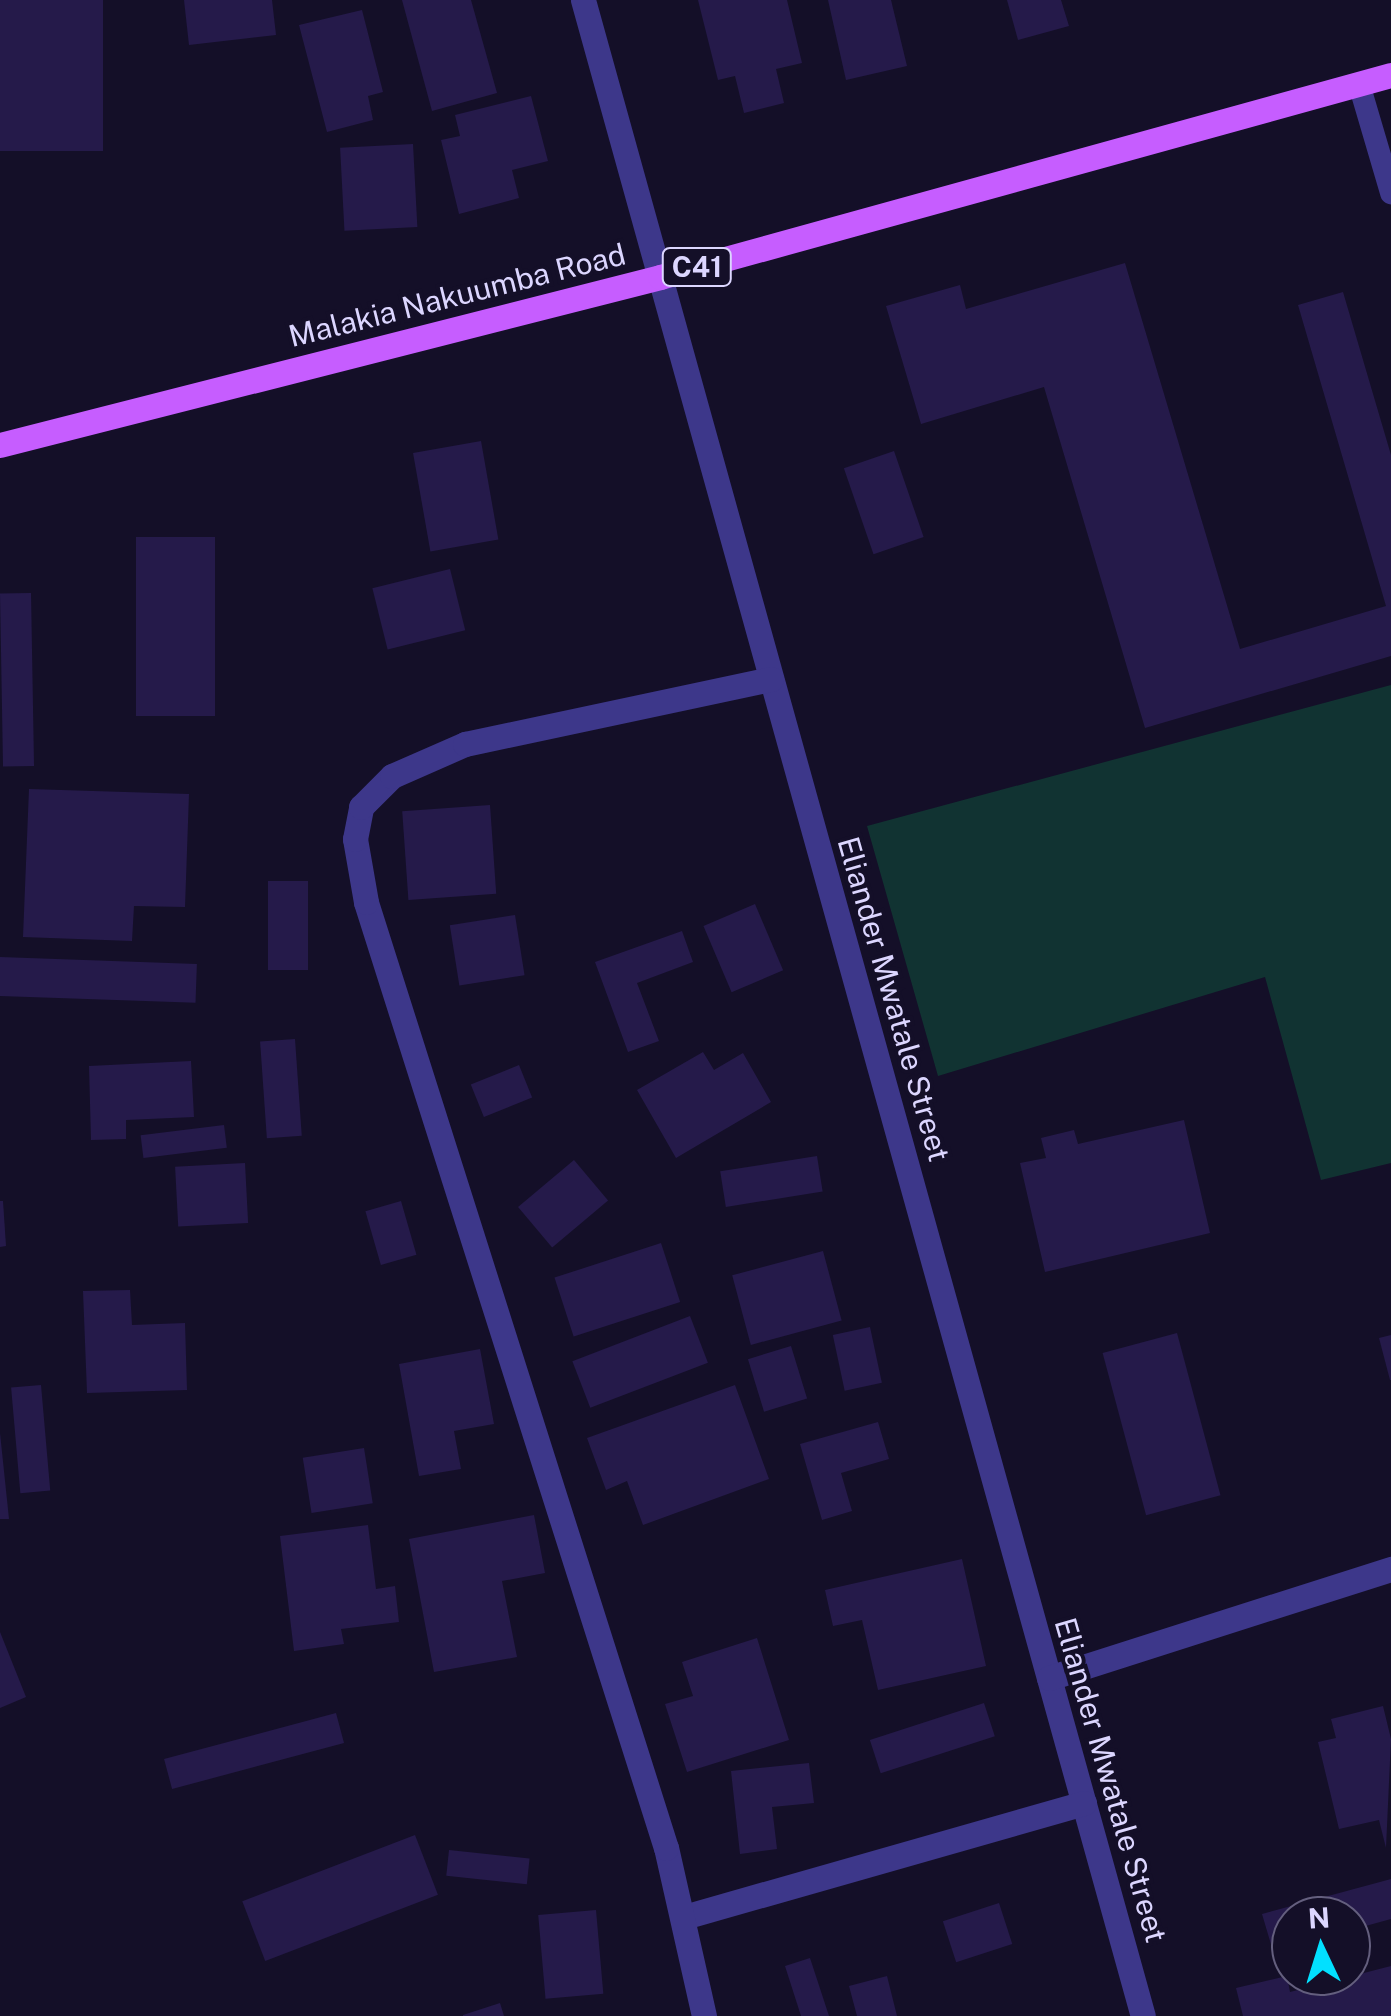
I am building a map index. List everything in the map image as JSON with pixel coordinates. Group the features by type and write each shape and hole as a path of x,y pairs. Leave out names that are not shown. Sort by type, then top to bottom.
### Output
{"main road":[{"name":"Malakia Nakuumba Road","path":"0,445 660,277 1391,75"}],"street":[{"name":"Eliander Mwatale Street","path":"583,0 1143,2016"},
{"path":"704,2016 684,1917 366,902 355,839 361,806 392,776 465,744 771,679"},
{"path":"1049,1678 1391,1569"},
{"path":"684,1917 1084,1803"}],"lane":[{"path":"1359,84 1391,192"}],"green space":[{"path":"1391,685 1391,1163 1321,1180 1265,977 938,1076 867,826"}],"building":[{"path":"0,0 103,0 103,151 0,151"},
{"path":"184,0 272,0 276,35 189,45"},
{"path":"402,0 471,0 497,93 432,111"},
{"path":"698,0 787,0 802,63 776,69 784,103 744,113 735,76 718,80"},
{"path":"828,0 891,0 907,66 846,80"},
{"path":"1007,0 1061,0 1069,26 1018,40"},
{"path":"362,10 383,92 368,96 373,120 327,132 299,25"},
{"path":"531,96 548,161 512,170 519,198 459,214 441,140 460,136 455,115"},
{"path":"413,144 417,227 344,231 340,148"},
{"path":"1125,263 1240,649 1386,606 1298,305 1343,292 1391,455 1391,656 1145,728 1044,387 921,424 886,306 960,285 966,309"},
{"path":"481,441 498,539 430,551 413,453"},
{"path":"894,451 924,537 874,554 844,468"},
{"path":"136,537 215,537 215,716 136,716"},
{"path":"450,569 465,630 388,649 372,588"},
{"path":"31,593 34,766 3,767 0,594"},
{"path":"29,789 189,794 185,907 134,906 132,941 23,937"},
{"path":"490,805 496,894 408,900 402,811"},
{"path":"268,881 308,881 308,970 268,970"},
{"path":"755,904 783,970 732,992 703,926"},
{"path":"515,915 525,975 459,986 450,925"},
{"path":"682,931 693,962 637,983 659,1041 628,1052 595,962"},
{"path":"0,957 197,964 196,1003 0,996"},
{"path":"295,1039 302,1136 267,1138 260,1041"},
{"path":"703,1052 714,1070 743,1053 771,1102 676,1158 637,1090"},
{"path":"191,1061 194,1117 126,1120 126,1139 91,1140 89,1066"},
{"path":"519,1065 532,1097 484,1117 471,1084"},
{"path":"1184,1120 1210,1233 1045,1272 1020,1163 1046,1158 1041,1138 1074,1130 1078,1144"},
{"path":"224,1125 227,1148 143,1158 141,1135"},
{"path":"817,1156 823,1192 726,1207 720,1171"},
{"path":"574,1160 608,1201 552,1248 518,1207"},
{"path":"245,1163 248,1223 178,1227 175,1167"},
{"path":"0,1201 6,1246 0,1247"},
{"path":"401,1201 416,1255 381,1265 365,1211"},
{"path":"661,1243 680,1302 574,1337 554,1278"},
{"path":"823,1251 842,1321 751,1345 732,1275"},
{"path":"130,1290 132,1325 185,1323 187,1390 87,1393 83,1291"},
{"path":"690,1316 708,1363 590,1408 572,1361"},
{"path":"870,1327 882,1383 845,1391 833,1335"},
{"path":"1177,1333 1220,1495 1146,1515 1103,1353"},
{"path":"1391,1335 1391,1380 1390,1380 1379,1338"},
{"path":"791,1346 807,1399 764,1412 748,1359"},
{"path":"480,1349 494,1424 454,1431 461,1469 419,1476 399,1364"},
{"path":"41,1385 50,1491 20,1493 11,1388"},
{"path":"735,1385 769,1479 643,1525 627,1481 606,1490 587,1438"},
{"path":"878,1422 889,1459 841,1473 852,1511 822,1520 800,1444"},
{"path":"0,1433 9,1519 0,1519"},
{"path":"364,1448 373,1503 312,1513 303,1458"},
{"path":"534,1515 545,1573 502,1581 517,1657 434,1672 409,1539"},
{"path":"368,1525 376,1589 395,1586 399,1622 341,1629 344,1644 294,1651 280,1536"},
{"path":"962,1559 986,1666 878,1690 862,1620 833,1626 825,1590"},
{"path":"0,1632 26,1697 0,1708"},
{"path":"757,1638 789,1740 687,1772 665,1704 693,1696 682,1662"},
{"path":"984,1703 995,1736 881,1773 870,1740"},
{"path":"1383,1706 1391,1739 1386,1848 1379,1820 1339,1829 1318,1742 1336,1738 1331,1719"},
{"path":"336,1713 344,1743 172,1789 164,1759"},
{"path":"809,1763 814,1803 772,1807 777,1849 740,1854 731,1771"},
{"path":"415,1835 438,1895 265,1961 242,1901"},
{"path":"449,1850 530,1858 527,1884 446,1876"},
{"path":"1391,1879 1391,1919 1371,1924 1371,1896 1328,1896"},
{"path":"999,1903 1012,1944 956,1962 943,1921"},
{"path":"596,1910 603,1994 546,1999 538,1915"},
{"path":"1271,1912 1271,1944 1262,1914"},
{"path":"810,1958 829,2016 801,2016 785,1966"},
{"path":"1391,1966 1391,2016 1243,2016 1236,1988 1271,1980 1271,1996 1371,1996 1371,1971"},
{"path":"887,1976 897,2016 857,2016 849,1986"},
{"path":"500,2003 504,2016 463,2016 463,2015"}]}
